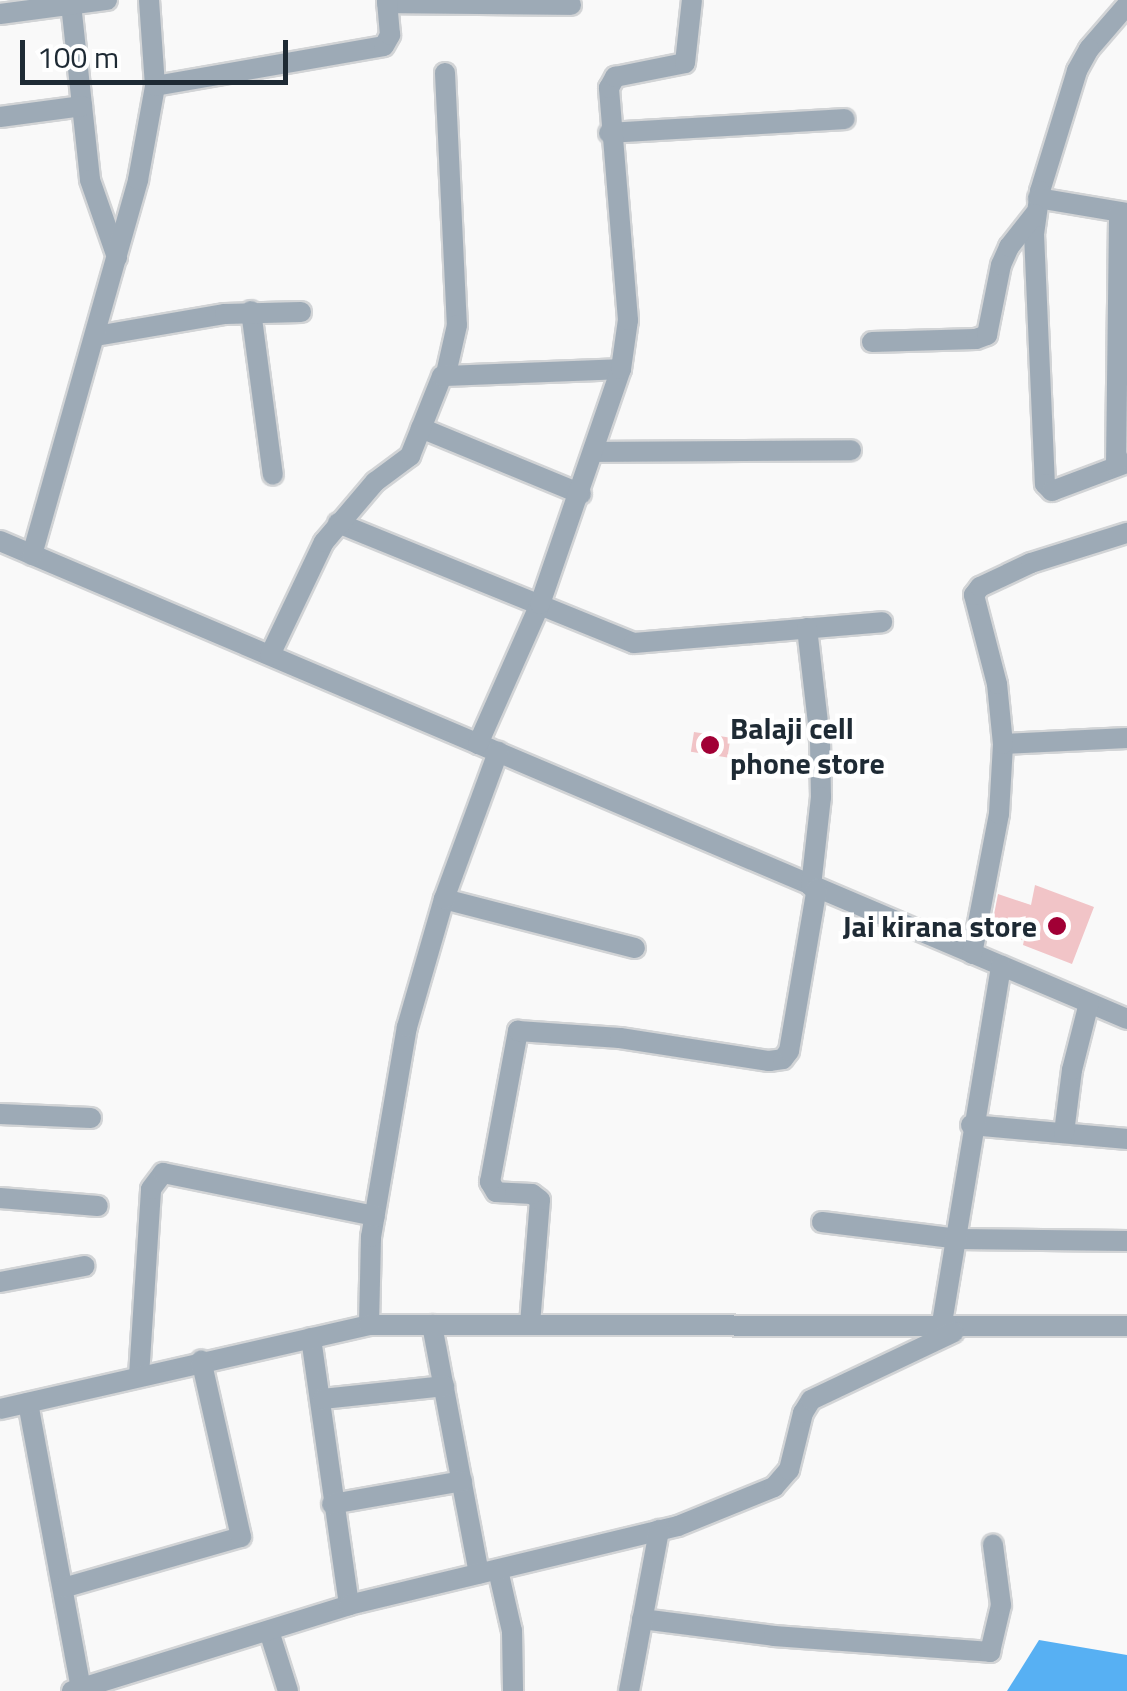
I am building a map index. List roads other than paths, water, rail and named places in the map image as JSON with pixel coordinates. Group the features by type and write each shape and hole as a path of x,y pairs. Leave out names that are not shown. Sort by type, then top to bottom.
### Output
{"street":[{"path":"0,14 107,0"},
{"path":"32,555 117,257 155,86 149,0"},
{"path":"369,1325 375,1216 404,1043 488,748 581,494 622,369 628,320 608,88 615,77 678,66 688,60 692,0"},
{"path":"155,86 384,46 390,35 387,2 571,5"},
{"path":"71,4 93,195 117,257"},
{"path":"872,342 976,339 987,334 1002,265 1009,246 1036,206 1077,71 1089,49 1127,5"},
{"path":"445,73 457,312 446,374"},
{"path":"0,117 82,106"},
{"path":"609,134 845,120"},
{"path":"1036,206 1123,212 1122,464 1052,491 1045,484 1036,206"},
{"path":"96,336 251,311 301,312"},
{"path":"251,311 274,475"},
{"path":"270,656 338,523 380,478 408,459 440,379 446,374 622,369"},
{"path":"421,428 581,494"},
{"path":"594,452 851,450"},
{"path":"338,523 634,643 882,622"},
{"path":"972,954 1000,814 1003,744 997,684 974,601 976,590 1031,563 1127,533"},
{"path":"0,542 1127,1019"},
{"path":"530,1324 540,1200 532,1194 496,1192 490,1182 518,1031 600,1036 769,1061 783,1059 789,1050 814,887 821,798 820,741 807,628"},
{"path":"1003,744 1127,738"},
{"path":"444,900 635,948"},
{"path":"952,1328 972,1125 1000,966"},
{"path":"1064,1133 1072,1070 1089,1003"},
{"path":"0,1114 91,1118"},
{"path":"972,1125 1127,1138"},
{"path":"140,1376 151,1189 164,1172 375,1216"},
{"path":"0,1198 98,1206"},
{"path":"822,1222 958,1239 1127,1240"},
{"path":"0,1282 85,1266"},
{"path":"432,1324 462,1482 488,1572 512,1631 513,1691"},
{"path":"0,1408 369,1325 1127,1326"},
{"path":"28,1403 62,1588 76,1690 350,1605 658,1530 779,1484 788,1470 802,1413 810,1400 952,1328"},
{"path":"312,1338 324,1399 332,1504 350,1605"},
{"path":"62,1588 241,1537 201,1360"},
{"path":"324,1399 444,1386"},
{"path":"332,1504 462,1482"},
{"path":"629,1691 658,1530"},
{"path":"642,1620 774,1636 990,1652 1001,1605 993,1545"},
{"path":"270,1631 288,1691"}],"water":[{"path":"1039,1640 1127,1655 1127,1691 1007,1691"}],"place":[{"name":"Balaji cell phone store","path":"710,745"},
{"name":"Jai kirana store","path":"1057,926"}]}
